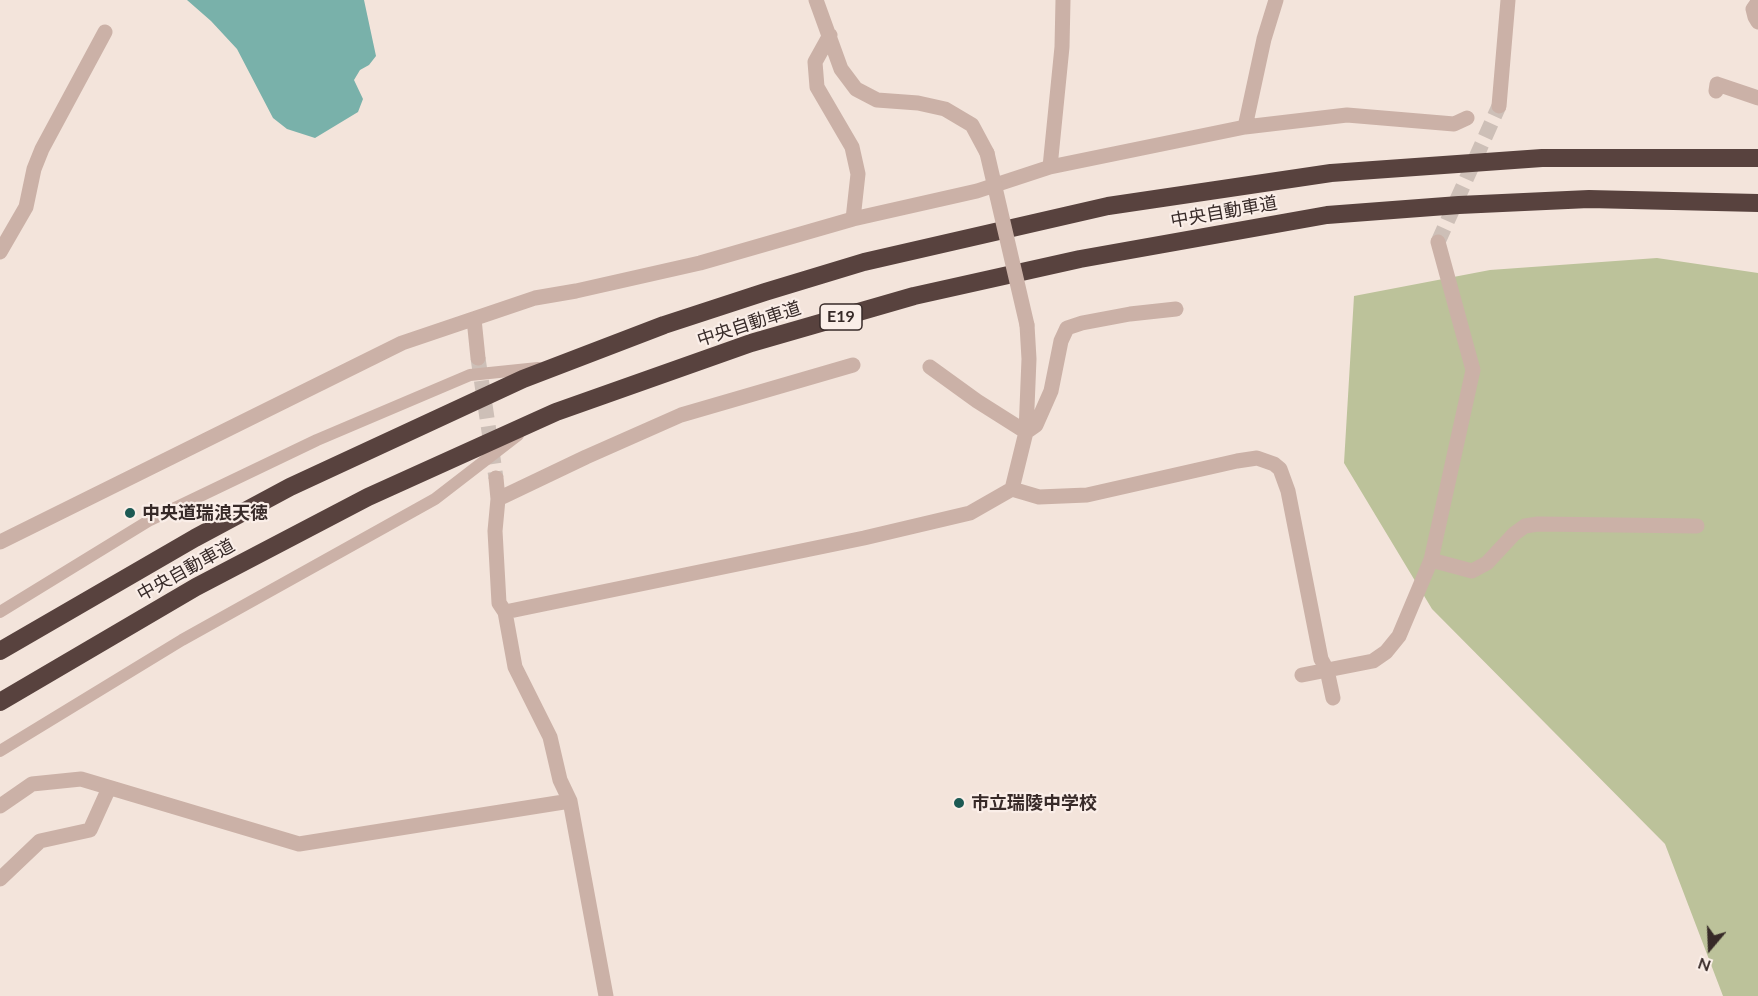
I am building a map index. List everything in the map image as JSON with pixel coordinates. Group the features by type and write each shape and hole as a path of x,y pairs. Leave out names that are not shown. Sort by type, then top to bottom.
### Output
{"highway":[{"name":"中央自動車道","path":"0,651 290,487 524,379 664,325 864,262 1108,206 1331,173 1542,158 1758,158"},
{"name":"中央自動車道","path":"0,702 196,587 368,497 556,412 751,343 914,296 1080,259 1327,215 1459,205 1589,199 1758,203"}],"street":[{"path":"816,0 841,69 856,89 877,100 918,104 945,110 972,125 987,153 1027,325 1029,359 1026,432 1012,489"},
{"path":"1050,167 1062,46 1063,0"},
{"path":"1245,127 1261,49 1276,0"},
{"path":"1499,106 1508,0"},
{"path":"1758,2 1753,9 1758,22"},
{"path":"0,252 26,207 34,169 42,149 105,32"},
{"path":"830,35 815,62 817,87 852,147 858,174 853,219"},
{"path":"1716,91 1717,84 1758,98"},
{"path":"0,542 402,343 535,298 700,263 853,219 976,191 1050,167 1245,127 1347,115 1454,124 1467,118"},
{"path":"1302,675 1373,661 1386,652 1399,636 1431,560 1473,370 1438,242"},
{"path":"1026,432 1036,424 1051,391 1061,341 1067,328 1130,314 1176,309"},
{"path":"474,319 478,358"},
{"path":"498,499 681,415 853,365"},
{"path":"930,367 977,401 1026,432"},
{"path":"505,612 864,538 970,513 1012,489 1039,497 1087,495 1257,458 1274,464 1280,469 1288,491 1321,659 1327,670 1332,698"},
{"path":"496,478 498,499 495,531 499,603 505,612 515,667 550,738 560,780 570,801 606,996"},
{"path":"1431,560 1472,571 1487,563 1514,534 1525,526 1538,524 1697,526"},
{"path":"0,807 32,784 81,779 299,844 570,801"},
{"path":"0,879 40,842 90,830 109,788"}],"lane":[{"path":"0,612 150,520 317,440 470,375 557,366"},
{"path":"0,751 182,640 435,499 536,421"}],"green space":[{"path":"1657,258 1758,273 1758,996 1723,996 1665,844 1432,609 1344,463 1354,296 1490,270"}],"water":[{"path":"187,0 364,0 376,56 369,65 360,70 354,80 363,99 358,112 315,138 287,129 273,118 237,49"}],"tunnel":[{"path":"1438,242 1499,106"},
{"path":"478,358 496,478"}],"place":[{"name":"中央道瑞浪天徳","path":"130,513"},
{"name":"市立瑞陵中学校","path":"959,803"}]}
